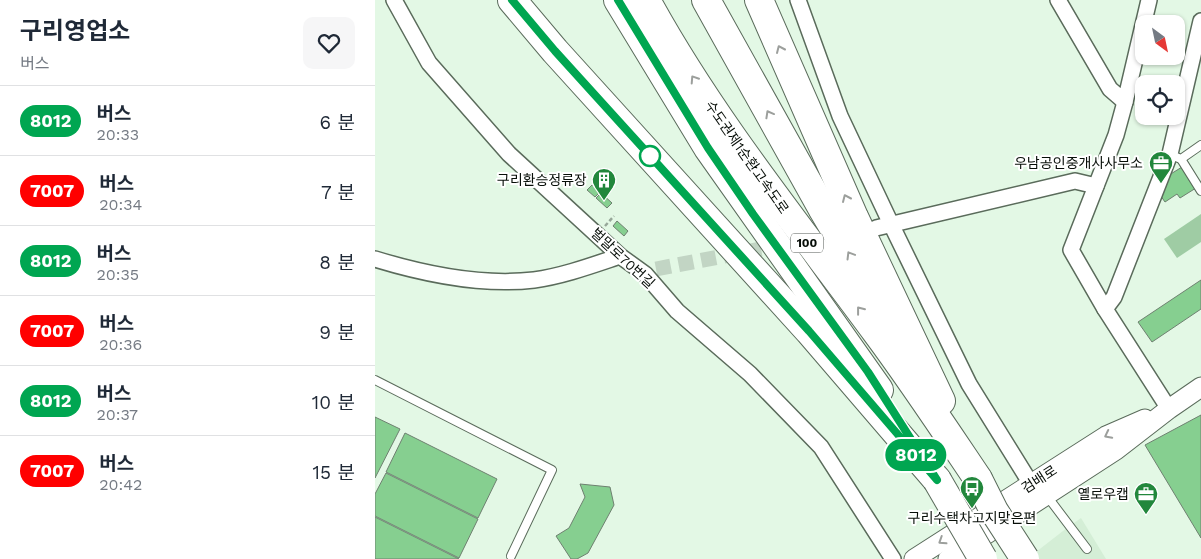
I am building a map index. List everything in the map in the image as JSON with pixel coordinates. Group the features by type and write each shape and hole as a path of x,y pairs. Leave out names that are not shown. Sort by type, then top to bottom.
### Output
{"highway":[{"name":"수도권제1순환고속도로","path":"512,0 549,45 809,331 937,480"},
{"name":"수도권제1순환고속도로","path":"618,0 708,148 753,214 868,372 937,480 983,559"},
{"name":"수도권제1순환고속도로","path":"646,0 665,34 736,143 804,238 877,332 978,479"},
{"name":"수도권제1순환고속도로","path":"706,0 821,208 882,308 978,479 994,512 1025,559"},
{"path":"759,0 854,217 978,479"}],"street":[{"name":"벌말로70번길","path":"394,0 429,63 509,154 620,256 650,272 677,311 750,374 821,447 893,559"},
{"path":"798,0 840,116 891,224 969,384 1031,484"},
{"path":"1058,0 1110,89 1125,102"},
{"path":"1149,0 1116,135 1071,250 1105,309 1169,408"},
{"path":"1105,309 1114,297 1175,157 1201,21"},
{"path":"875,228 1075,182 1096,186"},
{"path":"375,259 422,273 503,281 535,280 620,256"},
{"name":"검배로","path":"948,559 1116,450 1169,408 1201,387"},
{"name":"검배로","path":"914,559 1106,436 1169,408"}],"lane":[{"path":"1201,145 1175,157 1201,191"},
{"path":"375,380 552,470 512,558"},
{"path":"1047,496 1087,549"}],"shaded area":[{"path":"1081,518 1106,559 1027,559 1063,531"}],"green space":[{"path":"1201,214 1201,242 1177,258 1164,239"}],"building":[{"path":"1182,167 1196,188 1180,198 1177,194 1165,202 1153,185"},
{"path":"592,185 600,192 595,197 587,190"},
{"name":"구리환승정류장","path":"601,193 612,203 607,208 596,198"},
{"path":"617,221 628,231 624,236 613,226"},
{"path":"1201,280 1201,309 1152,342 1138,322"},
{"path":"1201,415 1201,538 1145,445"},
{"path":"375,417 400,429 375,478"},
{"path":"405,433 497,479 478,518 386,472"},
{"path":"386,473 478,519 459,558 375,516 375,494"},
{"path":"580,484 610,487 614,505 588,553 577,559 571,559 556,536 569,528 585,497"},
{"path":"375,517 459,559 375,559"}],"tunnel":[{"path":"656,269 782,245"}],"bus line":[{"name":"8012","path":"512,0 526,19 809,331 937,480 868,372 753,214 708,148 618,0"}],"place":[{"name":"우남공인중개사사무소","path":"1161,184"},
{"name":"구리환승정류장","path":"604,201"},
{"name":"구리수택차고지맞은편","path":"972,509"},
{"name":"옐로우캡","path":"1146,515"}]}
